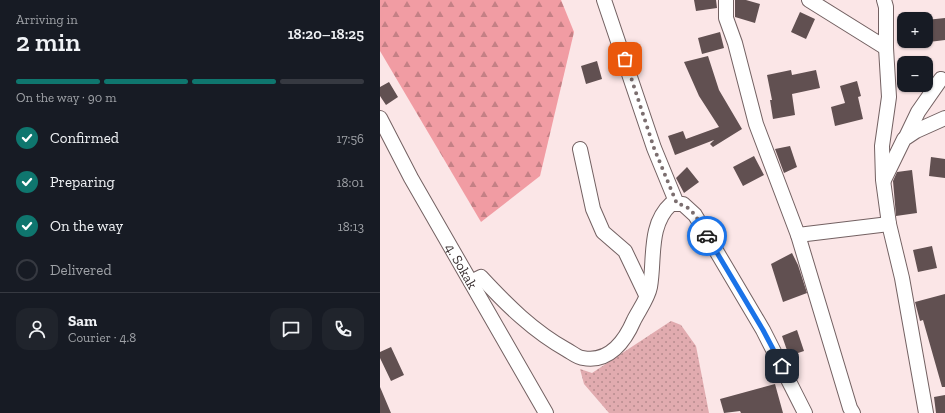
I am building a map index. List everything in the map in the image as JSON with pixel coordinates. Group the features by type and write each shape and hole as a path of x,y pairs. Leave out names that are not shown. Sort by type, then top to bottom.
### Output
{"street":[{"path":"604,0 654,148 677,204"},
{"path":"726,0 726,18 735,43 756,124 798,235 850,408 853,413"},
{"path":"809,0 886,48"},
{"path":"884,0 886,7 886,48 889,97 882,146 883,180 889,224 902,278 926,413"},
{"path":"883,180 918,112 941,79"},
{"name":"4. Sokak","path":"380,118 411,178 546,413"},
{"path":"904,139 916,131 945,118"},
{"path":"580,149 593,208 600,226 603,232 625,251 646,295"},
{"path":"471,282 481,277 525,322 558,345 582,358 603,357 617,348 629,334 650,289 654,236 661,216 671,204 683,204 694,215 763,330 806,413"},
{"path":"798,235 889,224"}],"green space":[{"path":"380,0 561,0 574,32 540,176 481,222 380,51"}],"shaded area":[{"path":"671,321 681,325 696,346 709,413 609,413 584,384 580,369 592,373"}],"building":[{"path":"694,0 716,0 717,8 696,11"},
{"path":"735,0 746,0 760,4 755,23 735,17"},
{"path":"800,12 815,19 806,39 791,32"},
{"path":"945,18 945,40 933,42 933,19"},
{"path":"720,32 724,48 702,54 698,38"},
{"path":"708,56 719,90 742,129 713,147 710,144 714,140 675,155 668,136 683,131 686,139 719,127 699,96 684,62"},
{"path":"597,61 602,79 586,84 581,66"},
{"path":"791,70 792,75 816,70 820,88 792,94 795,115 773,119 770,100 772,100 767,75"},
{"path":"857,81 861,96 858,97 863,119 835,126 831,107 845,103 840,86"},
{"path":"389,82 398,97 386,105 380,96 380,87"},
{"path":"790,146 797,167 784,173 775,149"},
{"path":"754,156 764,175 743,186 733,167"},
{"path":"931,157 945,159 945,178 929,176"},
{"path":"687,167 699,182 684,193 676,178"},
{"path":"912,170 917,213 896,216 893,181 897,172"},
{"path":"932,246 937,268 918,272 913,250"},
{"path":"792,253 798,265 807,293 783,302 771,264"},
{"path":"945,294 945,387 942,387 923,320 920,321 915,302"},
{"path":"797,330 804,351 789,356 782,336"},
{"path":"391,347 404,375 391,381 380,358 380,352"},
{"path":"775,384 783,413 741,413 740,411 724,413 720,399"},
{"path":"380,387 391,413 380,413"},
{"path":"945,395 945,413 936,413 934,397"}],"way so far":[{"path":"625,59 654,148 677,204 683,204 690,209 707,236"}],"route":[{"path":"707,236 763,330 782,366"}]}
